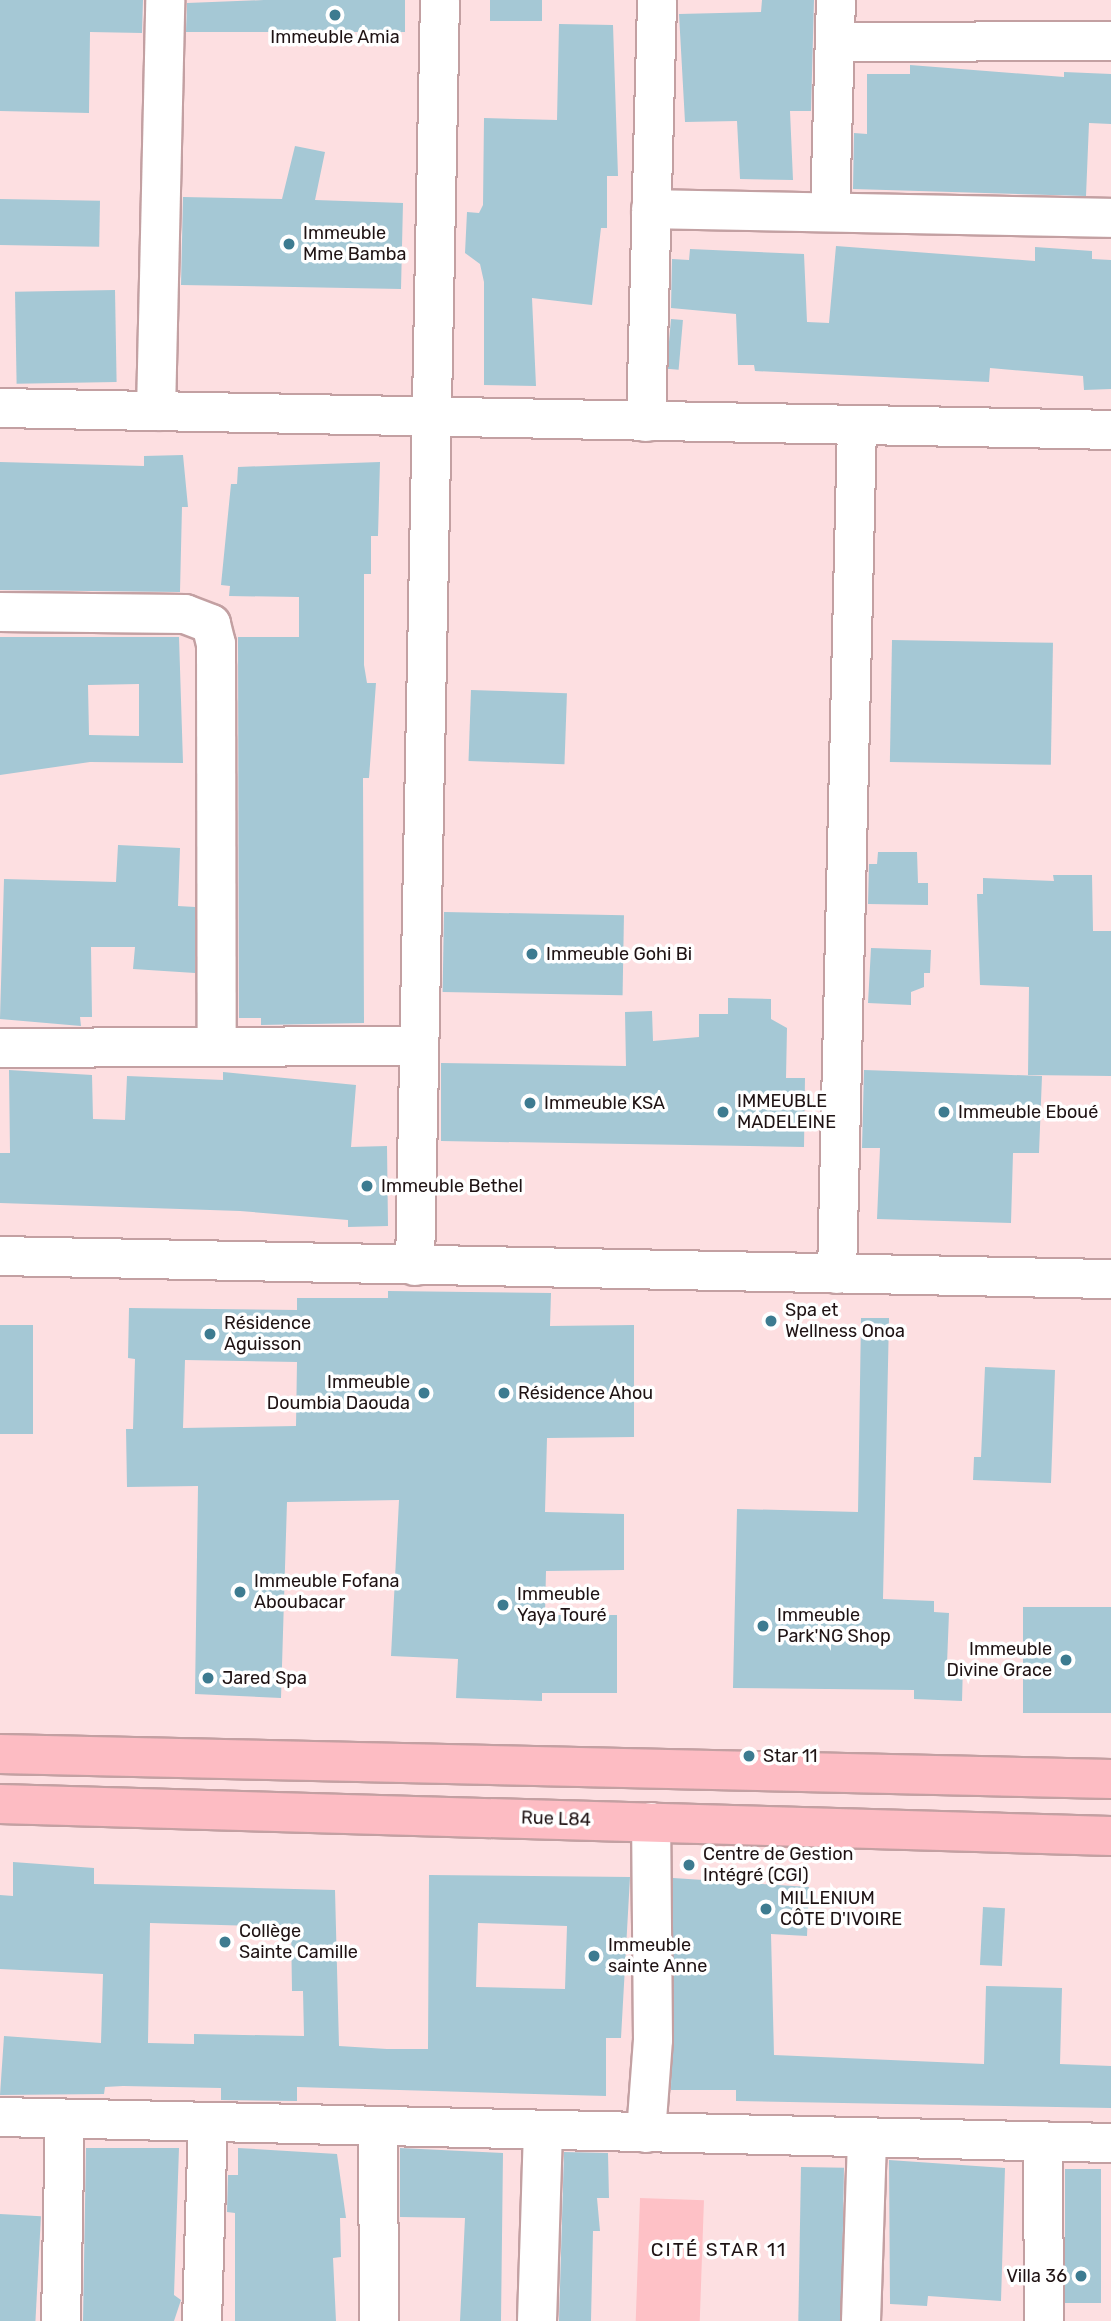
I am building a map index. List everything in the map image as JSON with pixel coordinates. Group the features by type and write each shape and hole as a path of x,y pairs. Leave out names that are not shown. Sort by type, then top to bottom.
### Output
{"main road":[{"path":"0,1754 1102,1779 1100,1836"},
{"name":"Rue L84","path":"0,1804 1100,1836"}],"street":[{"path":"156,411 165,0"},
{"path":"415,1266 429,416 440,0"},
{"path":"646,422 657,0"},
{"path":"830,212 836,0"},
{"path":"835,42 1111,41"},
{"path":"651,209 1111,218"},
{"path":"0,408 1111,430"},
{"path":"837,1274 857,426"},
{"path":"0,612 185,614 211,624 216,644 217,1043"},
{"path":"0,1048 217,1043 419,1046"},
{"path":"0,1256 1111,1279"},
{"path":"646,2133 653,2040 651,1822"},
{"path":"0,2117 1111,2143"},
{"path":"61,2321 65,2120"},
{"path":"202,2321 208,2123"},
{"path":"379,2127 379,2321"},
{"path":"537,2321 543,2131"},
{"path":"861,2321 867,2138"},
{"path":"1043,2141 1044,2321"}],"shaded area":[{"path":"640,2198 704,2200 700,2321 636,2321"}],"building":[{"path":"0,0 143,0 142,33 90,32 89,113 0,111"},
{"name":"Immeuble Amia","path":"405,0 405,32 186,32 187,3"},
{"path":"490,0 542,0 542,21 490,21"},
{"path":"762,0 814,0 811,111 790,111 793,180 740,179 737,121 685,122 679,14 761,12"},
{"path":"559,24 613,25 618,176 607,176 607,228 601,228 592,305 532,298 536,386 484,385 484,282 480,264 465,253 467,212 479,213 483,205 484,118 557,120"},
{"path":"910,65 1064,77 1064,72 1111,74 1111,124 1089,123 1086,196 853,189 854,133 867,134 867,74 910,74"},
{"name":"Immeuble Mme Bamba","path":"295,146 325,152 315,200 403,203 401,289 181,285 183,197 282,199"},
{"path":"0,199 100,201 99,247 0,245"},
{"path":"836,246 1035,261 1035,247 1092,251 1092,259 1111,260 1111,389 1084,390 1083,376 990,368 989,382 755,371 754,365 738,365 736,314 671,308 672,259 689,260 690,249 804,254 807,322 829,323"},
{"path":"115,290 117,382 17,384 15,292"},
{"path":"671,319 683,320 679,370 667,369"},
{"path":"183,455 188,507 182,507 180,592 0,590 0,462 144,466 144,456"},
{"path":"380,462 378,536 371,536 371,574 364,574 364,665 367,683 376,683 369,778 363,778 364,1023 261,1025 261,1018 239,1018 238,637 299,637 299,597 229,596 230,586 221,585 231,484 237,484 238,467"},
{"path":"0,637 179,637 183,763 90,762 0,775","holes":["139,684 139,736 89,735 88,685"]},
{"path":"892,640 1053,643 1051,765 890,762"},
{"path":"471,690 567,693 564,764 469,761"},
{"path":"118,845 180,848 178,906 195,907 195,973 133,969 135,947 91,947 92,1017 80,1017 81,1026 0,1019 4,879 116,882"},
{"path":"878,852 917,852 918,883 928,883 928,905 868,904 869,864 877,864"},
{"path":"1053,875 1092,875 1093,931 1111,931 1111,1076 1028,1075 1029,987 980,985 977,894 983,894 983,878 1054,881"},
{"name":"Immeuble Gohi Bi","path":"444,912 624,915 623,995 443,992"},
{"path":"871,948 931,950 930,973 924,973 924,987 911,992 911,1005 868,1003"},
{"path":"728,998 771,999 771,1019 787,1028 786,1078 805,1078 804,1147 441,1141 441,1063 626,1066 625,1012 652,1011 653,1041 699,1037 699,1014 728,1014"},
{"path":"9,1070 92,1075 93,1119 125,1120 127,1076 223,1080 223,1072 356,1085 351,1147 387,1146 388,1226 348,1227 348,1220 240,1211 0,1203 0,1153 10,1153"},
{"path":"864,1070 1042,1076 1039,1153 1013,1153 1011,1223 877,1219 880,1148 862,1148"},
{"path":"388,1291 551,1293 550,1326 634,1325 634,1437 547,1438 545,1512 624,1514 624,1570 546,1571 545,1615 617,1615 617,1693 542,1693 542,1701 456,1698 458,1659 391,1656 399,1500 287,1502 281,1698 195,1694 198,1486 127,1487 126,1429 133,1429 135,1359 128,1358 129,1308 297,1310 297,1298 388,1298","holes":["185,1360 297,1362 296,1426 183,1428"]},
{"path":"861,1318 889,1318 883,1599 934,1601 934,1612 949,1613 947,1664 963,1664 962,1701 914,1699 914,1690 733,1688 737,1509 858,1512"},
{"path":"0,1325 33,1325 33,1434 0,1434"},
{"path":"985,1367 1055,1370 1051,1483 973,1480 974,1457 981,1457"},
{"name":"Immeuble Divine Grace","path":"1023,1607 1111,1607 1111,1713 1023,1713"},
{"path":"13,1862 94,1868 94,1884 335,1890 339,2046 428,2049 429,1875 630,1877 621,2038 606,2038 606,2096 297,2087 297,2101 221,2100 221,2088 123,2086 105,2087 104,2094 0,2095 4,2036 101,2043 103,1974 0,1969 0,1895 13,1896","holes":["150,1923 291,1927 292,1991 303,1991 304,2036 194,2034 194,2044 148,2043","478,1923 567,1926 565,1989 476,1987"]},
{"path":"673,1878 809,1887 807,1936 771,1934 774,2055 984,2064 986,1986 1062,1988 1060,2064 1111,2066 1111,2108 736,2101 736,2090 671,2090"},
{"path":"983,1907 1005,1908 1002,1966 980,1965"},
{"path":"86,2148 179,2148 174,2295 181,2300 174,2321 83,2321"},
{"path":"238,2148 337,2154 346,2218 340,2218 341,2257 333,2258 336,2321 235,2321 235,2213 227,2212 228,2175 238,2175"},
{"path":"400,2148 503,2153 501,2321 460,2321 465,2218 400,2217"},
{"path":"564,2152 608,2153 609,2198 597,2198 600,2231 593,2231 591,2321 559,2321"},
{"path":"889,2160 1005,2168 1001,2301 928,2296 927,2306 890,2304"},
{"path":"801,2167 844,2168 841,2321 798,2321"},
{"path":"1065,2169 1101,2169 1101,2303 1065,2303"},
{"path":"0,2214 41,2216 35,2321 0,2321"}],"place":[{"name":"Immeuble Amia","path":"335,15"},
{"name":"Immeuble Mme Bamba","path":"289,244"},
{"name":"Immeuble Gohi Bi","path":"532,954"},
{"name":"Immeuble KSA","path":"530,1103"},
{"name":"IMMEUBLE MADELEINE","path":"723,1112"},
{"name":"Immeuble Eboué","path":"944,1112"},
{"name":"Immeuble Bethel","path":"367,1186"},
{"name":"Spa et Wellness Onoa","path":"771,1321"},
{"name":"Résidence Aguisson","path":"210,1334"},
{"name":"Immeuble Doumbia Daouda","path":"424,1393"},
{"name":"Résidence Ahou","path":"504,1393"},
{"name":"Immeuble Fofana Aboubacar","path":"240,1592"},
{"name":"Immeuble Yaya Touré","path":"503,1605"},
{"name":"Immeuble Park'NG Shop","path":"763,1626"},
{"name":"Immeuble Divine Grace","path":"1066,1660"},
{"name":"Jared Spa","path":"208,1678"},
{"name":"Star 11","path":"749,1756"},
{"name":"Centre de Gestion Intégré (CGI)","path":"689,1865"},
{"name":"MILLENIUM CÔTE D'IVOIRE","path":"766,1909"},
{"name":"Collège Sainte Camille","path":"225,1942"},
{"name":"Immeuble sainte Anne","path":"594,1956"},
{"name":"Villa 36","path":"1081,2276"}],"district":[{"name":"CITÉ STAR 11","path":"719,2250"}]}
